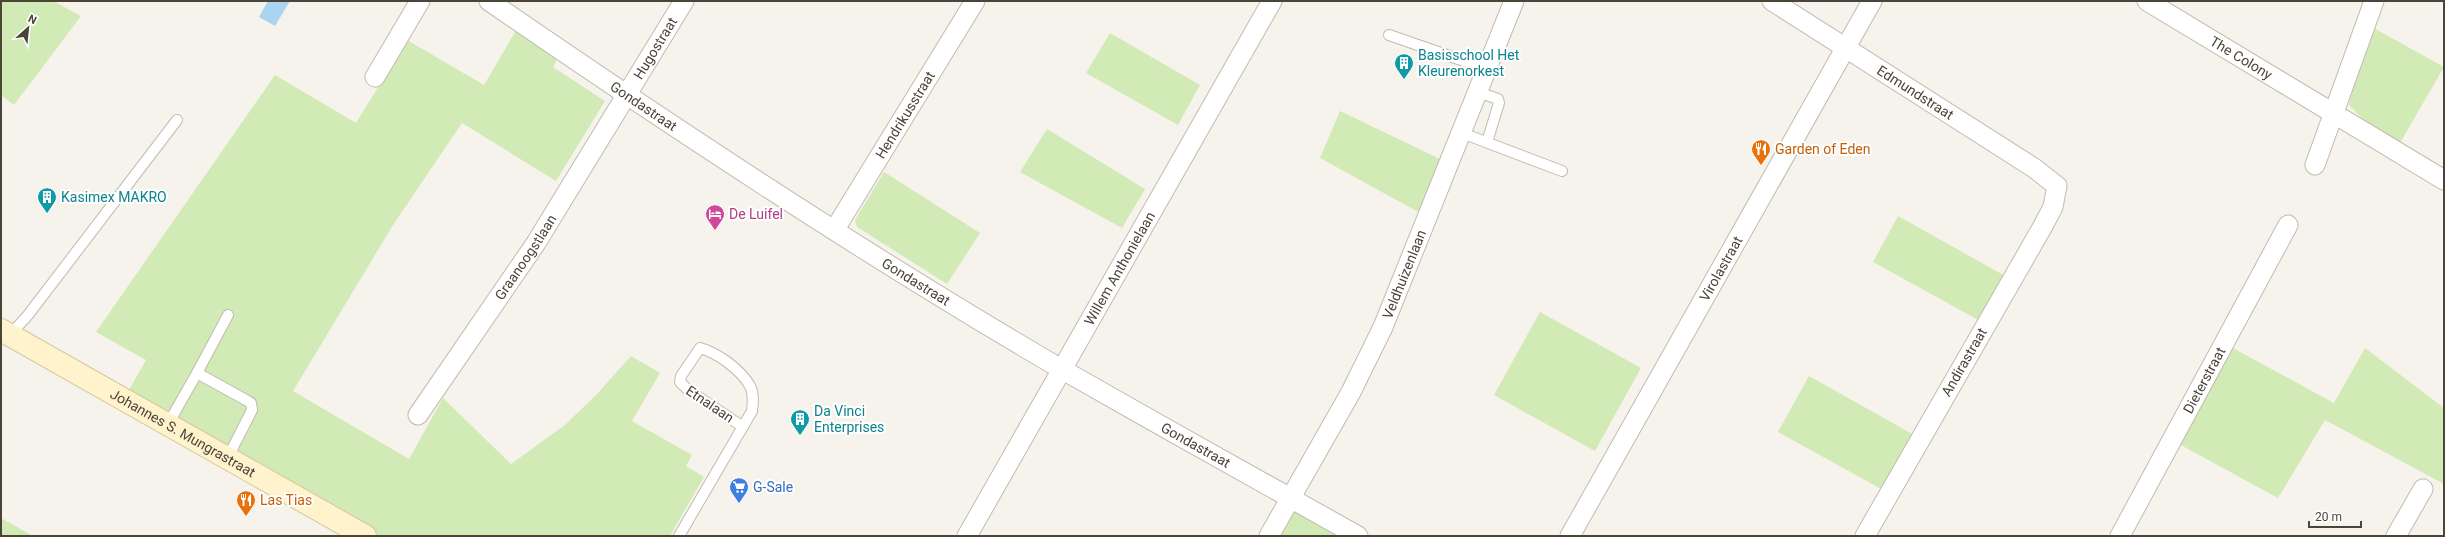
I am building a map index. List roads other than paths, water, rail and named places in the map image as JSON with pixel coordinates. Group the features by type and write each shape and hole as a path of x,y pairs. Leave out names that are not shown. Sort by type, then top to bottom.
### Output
{"street":[{"path":"375,77 420,1"},
{"name":"Gondastraat","path":"489,1 627,95 835,229 1063,369 1358,536"},
{"name":"Hugostraat","path":"627,95 684,1"},
{"name":"Hendrikusstraat","path":"835,229 975,1"},
{"name":"Willem Anthonielaan","path":"967,536 1272,1"},
{"name":"Veldhuizenlaan","path":"1269,536 1351,392 1383,327 1514,1"},
{"name":"Edmundstraat","path":"1772,1 2034,168 2057,186"},
{"name":"Virolastraat","path":"1570,536 1872,1"},
{"name":"The Colony","path":"2147,1 2334,116 2444,180"},
{"path":"2315,165 2334,116 2374,1"},
{"name":"Graanoogstlaan","path":"418,415 536,243 627,95"},
{"name":"Andirastraat","path":"1865,536 2043,226 2053,207 2057,186"},
{"name":"Dieterstraat","path":"2120,536 2288,225"},
{"name":"Johannes S. Mungrastraat","path":"6,332 228,457 362,535"},
{"path":"2396,536 2423,488"}],"lane":[{"path":"1389,35 1487,69"},
{"path":"1478,92 1498,99 1499,102 1487,142"},
{"path":"6,332 28,315 177,120"},
{"path":"1462,133 1562,171"},
{"path":"168,424 228,315"},
{"name":"Etnalaan","path":"679,536 752,412 754,400 750,387 731,365 700,348 681,376 680,382 688,390 743,427"},
{"path":"197,373 251,404 252,410 228,457"}],"water":[{"path":"268,1 290,1 275,26 259,17"}],"place":[{"name":"Basisschool Het Kleurenorkest","path":"1404,80"},
{"name":"Garden of Eden","path":"1761,166"},
{"name":"Kasimex MAKRO","path":"47,214"},
{"name":"De Luifel","path":"715,231"},
{"name":"Da Vinci Enterprises","path":"800,436"},
{"name":"G-Sale","path":"739,504"},
{"name":"Las Tias","path":"246,517"}]}
